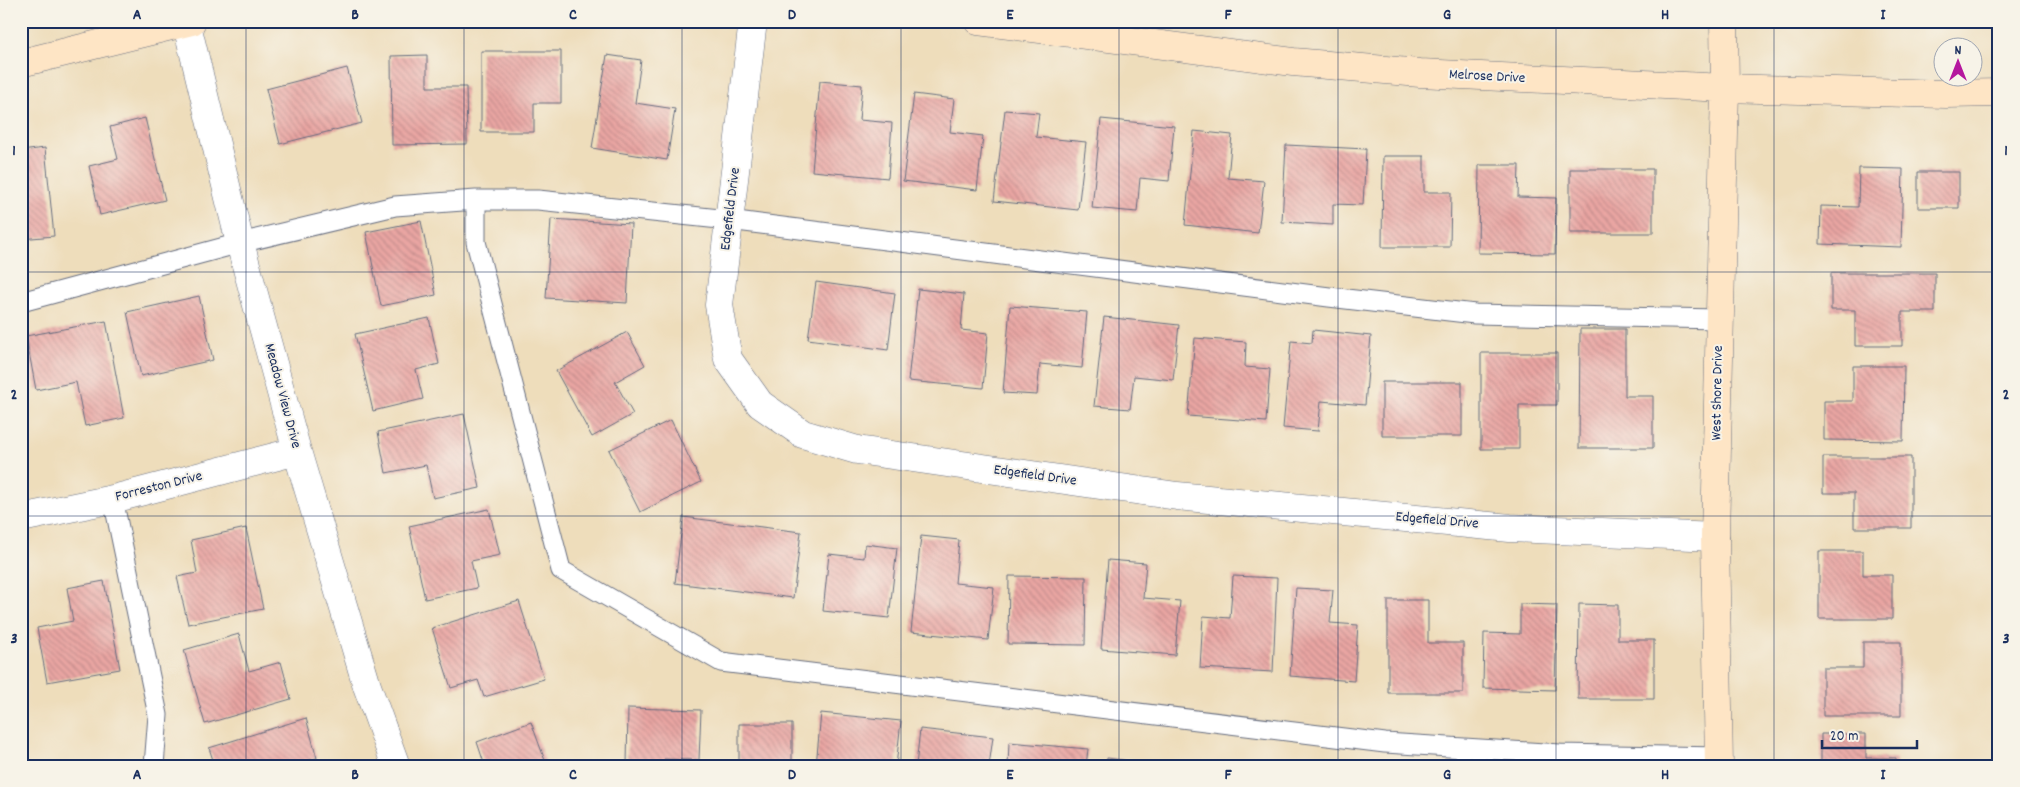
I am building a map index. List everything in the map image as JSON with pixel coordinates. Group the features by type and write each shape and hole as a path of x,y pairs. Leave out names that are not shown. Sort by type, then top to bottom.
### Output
{"street":[{"name":"Edgefield Drive","path":"753,21 719,305 728,359 760,404 803,434 857,450 1177,496 1510,528 1715,537"},
{"name":"Melrose Drive","path":"978,21 1293,62 1420,73 1724,88 1946,94 1999,93"},
{"name":"West Shore Drive","path":"1720,761 1715,537 1724,21"},
{"path":"21,63 188,22"},
{"name":"Meadow View Drive","path":"188,22 240,243 297,451 367,686 396,766"},
{"name":"Forreston Drive","path":"21,518 113,499 297,451"}],"lane":[{"path":"476,200 476,242 561,570 721,662 1385,743 1560,754 1720,761"},
{"path":"21,302 240,243 395,206 476,200 538,200 729,220 1475,314 1719,319"},
{"path":"113,499 158,715 154,766"}],"building":[{"path":"481,51 561,51 561,103 534,103 534,132 481,132"},
{"path":"427,55 427,87 466,87 467,144 392,145 391,56"},
{"path":"607,55 641,60 635,103 675,109 667,160 592,148"},
{"path":"347,68 362,123 280,144 266,89"},
{"path":"820,81 862,85 859,120 892,123 888,178 812,171"},
{"path":"914,94 954,99 950,132 983,136 977,190 903,181"},
{"path":"1005,110 1039,113 1036,137 1086,142 1078,210 994,201"},
{"path":"145,118 165,200 100,215 89,166 118,159 110,127"},
{"path":"1101,119 1174,126 1169,181 1140,178 1137,212 1092,208"},
{"path":"1194,131 1232,135 1228,178 1264,181 1258,233 1185,225"},
{"path":"1286,145 1366,149 1363,205 1333,204 1333,225 1282,222"},
{"path":"45,148 54,236 21,239 21,151"},
{"path":"1383,156 1424,156 1424,192 1451,192 1450,247 1382,247"},
{"path":"1479,165 1519,165 1518,197 1556,198 1555,254 1478,253"},
{"path":"1859,168 1903,169 1901,247 1820,244 1821,206 1858,207"},
{"path":"1570,169 1653,169 1653,233 1570,233"},
{"path":"1918,172 1959,172 1959,208 1918,208"},
{"path":"551,219 631,224 627,303 546,298"},
{"path":"421,221 436,295 381,306 366,232"},
{"path":"1831,273 1935,273 1935,312 1902,312 1902,346 1855,346 1855,310 1831,310"},
{"path":"816,282 895,293 888,350 808,339"},
{"path":"918,289 964,294 961,330 988,333 983,388 908,381"},
{"path":"199,296 213,360 141,376 127,312"},
{"path":"1010,306 1087,312 1082,368 1040,364 1037,395 1003,393"},
{"path":"1104,317 1179,325 1173,380 1134,376 1130,409 1094,406"},
{"path":"429,318 439,364 416,370 423,399 373,411 355,334"},
{"path":"106,321 124,418 85,426 76,382 36,390 26,336"},
{"path":"1580,329 1625,329 1625,396 1653,396 1653,448 1579,448"},
{"path":"1313,330 1371,336 1365,405 1321,401 1318,431 1283,428 1291,341 1312,343"},
{"path":"627,332 645,365 615,382 633,414 592,437 556,371"},
{"path":"1195,338 1246,342 1245,367 1270,369 1266,422 1188,416"},
{"path":"1481,353 1557,353 1557,405 1519,405 1519,449 1481,449"},
{"path":"1853,366 1904,366 1903,441 1824,440 1824,401 1853,401"},
{"path":"1382,382 1462,382 1462,436 1382,436"},
{"path":"464,414 480,488 433,498 426,465 386,473 378,432"},
{"path":"671,420 701,482 640,512 609,450"},
{"path":"1823,457 1911,457 1911,528 1854,528 1854,493 1823,493"},
{"path":"489,509 500,555 471,561 477,588 425,599 409,526"},
{"path":"683,517 801,532 793,598 675,583"},
{"path":"246,528 263,609 188,624 177,577 197,573 191,540"},
{"path":"921,536 959,540 955,583 994,587 988,640 911,632"},
{"path":"865,544 897,548 889,618 823,611 829,554 864,558"},
{"path":"1819,551 1863,551 1863,575 1892,575 1892,619 1819,619"},
{"path":"1108,560 1146,563 1143,598 1180,601 1175,655 1101,649"},
{"path":"1009,576 1086,577 1085,645 1008,644"},
{"path":"1233,576 1277,578 1273,672 1200,668 1203,616 1230,618"},
{"path":"104,581 120,669 47,682 37,628 73,621 67,588"},
{"path":"1296,588 1333,590 1330,623 1358,625 1354,681 1290,676"},
{"path":"1388,600 1428,600 1428,643 1463,643 1463,693 1388,693"},
{"path":"519,601 544,679 484,697 478,680 451,688 432,628"},
{"path":"1520,604 1557,605 1555,690 1483,688 1484,633 1520,634"},
{"path":"1579,604 1618,605 1618,640 1654,640 1654,699 1578,699"},
{"path":"239,634 249,671 281,662 291,699 205,724 184,650"},
{"path":"1863,642 1901,642 1901,716 1823,716 1823,668 1863,668"},
{"path":"628,708 701,710 699,760 664,759 664,766 627,766"},
{"path":"821,713 901,721 896,766 816,766"},
{"path":"306,718 317,758 291,766 215,766 209,748"},
{"path":"531,722 547,766 485,766 477,742"},
{"path":"739,724 792,724 792,766 739,766"},
{"path":"920,729 993,737 989,766 916,766"},
{"path":"1821,734 1866,734 1866,758 1896,758 1896,766 1821,766"},
{"path":"1009,742 1088,749 1086,766 1008,766"},
{"path":"1107,758 1161,765 1161,766 1106,766"}]}
